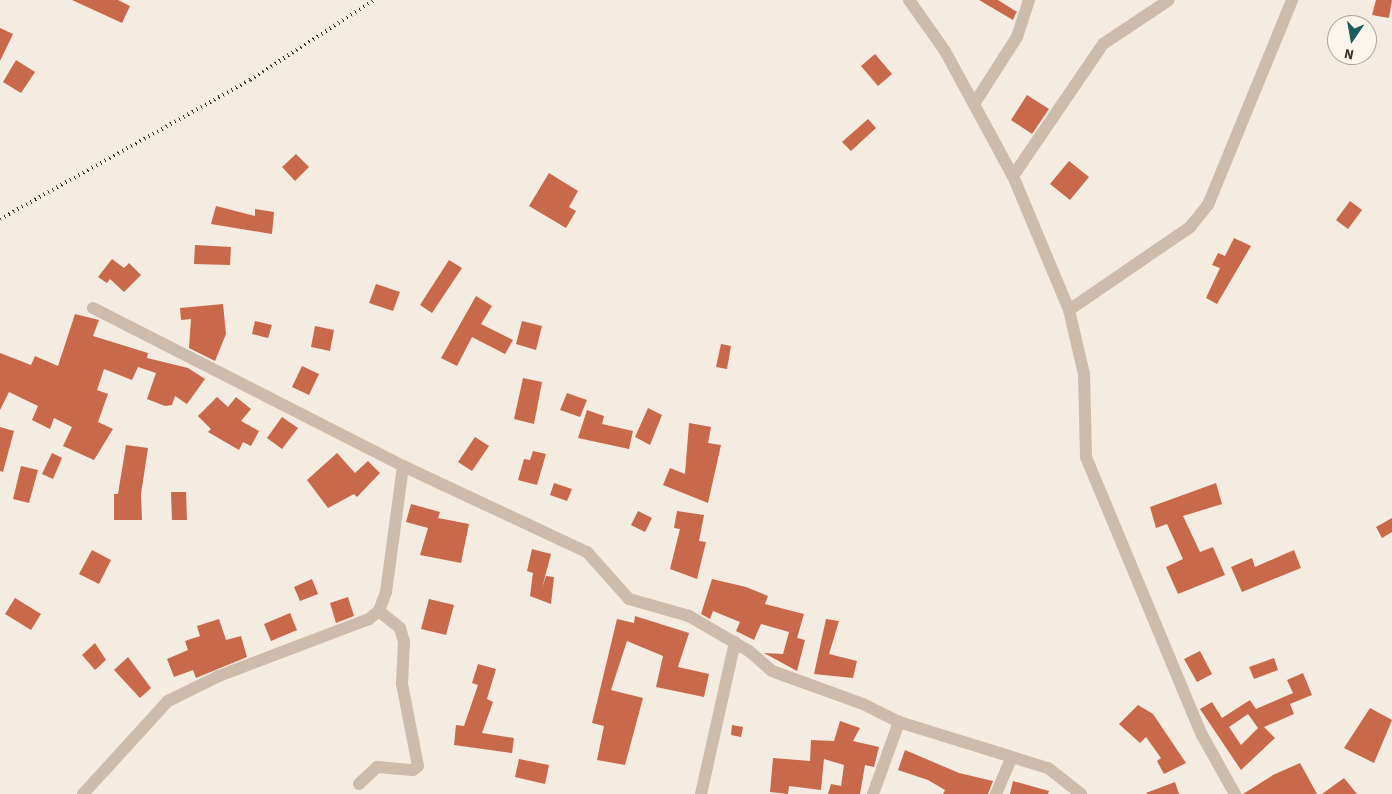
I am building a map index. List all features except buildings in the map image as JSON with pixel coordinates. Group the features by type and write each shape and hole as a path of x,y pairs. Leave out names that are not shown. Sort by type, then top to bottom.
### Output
{"street":[{"path":"908,0 945,51 1013,176 1069,310 1084,374 1086,457 1202,735 1235,794"},
{"path":"974,104 1017,36 1029,0"},
{"path":"1013,176 1103,44 1169,0"},
{"path":"1069,310 1190,227 1208,206 1292,0"},
{"path":"93,308 403,466 587,552 629,599 689,616 735,642 772,672 863,704 899,722 1048,768 1081,794"},
{"path":"83,794 168,701 219,676 369,619 378,611 386,592 403,466"},
{"path":"359,784 376,767 413,770 418,766 402,684 404,642 400,628 378,611"},
{"path":"701,794 735,642"},
{"path":"873,794 899,722"},
{"path":"996,794 1011,758"}],"railway":[{"path":"0,219 250,80 374,0"}]}
